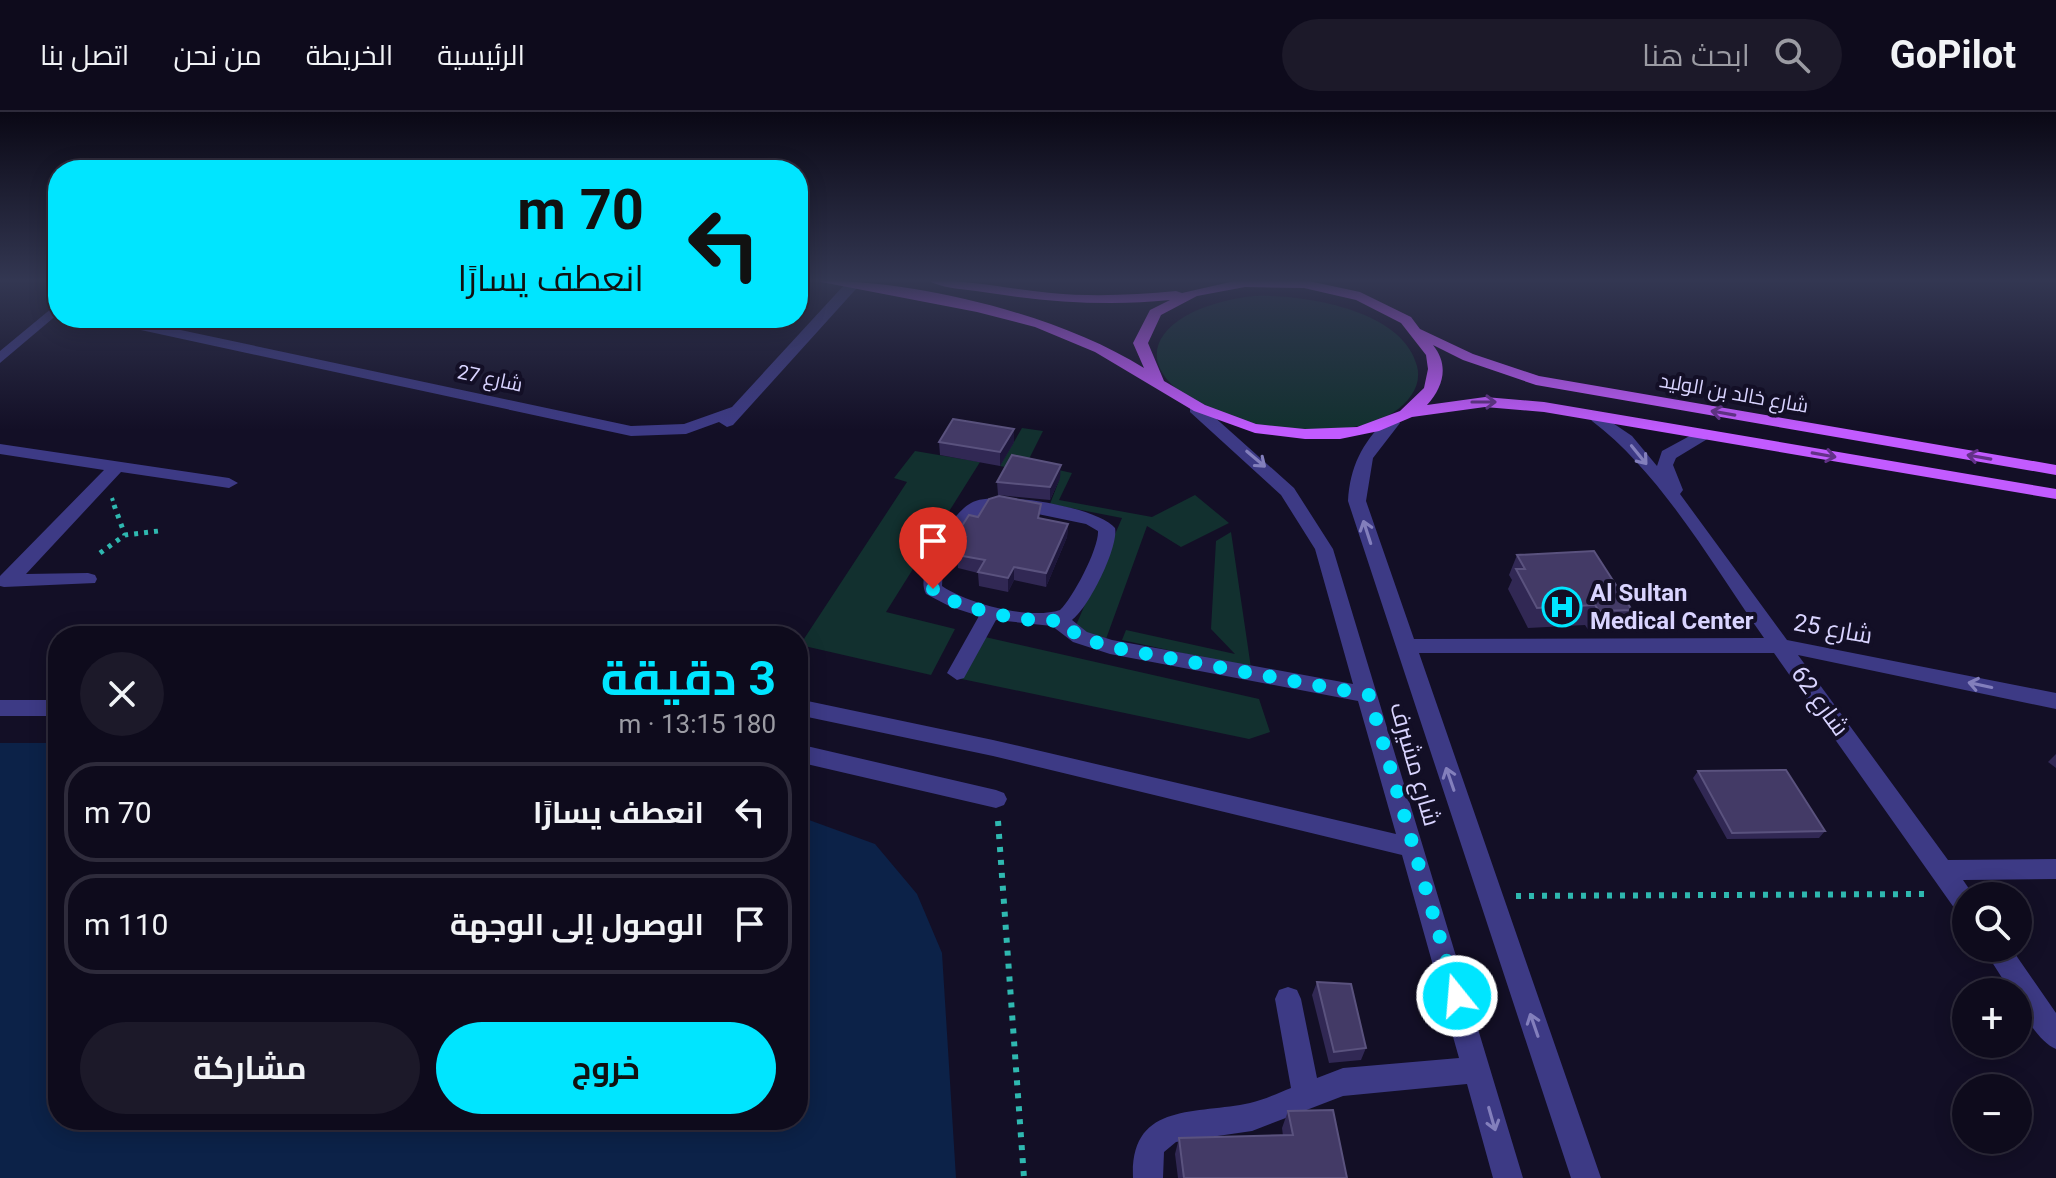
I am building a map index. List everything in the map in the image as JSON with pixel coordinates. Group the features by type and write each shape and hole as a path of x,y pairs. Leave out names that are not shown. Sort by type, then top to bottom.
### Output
{"main road":[{"path":"1052,330 1101,349 1157,382"},
{"path":"1146,330 1142,337 1143,359 1157,382"},
{"path":"1400,418 1421,403 1435,379 1433,353 1415,330"},
{"name":"شارع خالد بن الوليد","path":"1415,330 1468,357 1536,380 2056,470"},
{"name":"شارع خالد بن الوليد","path":"1157,382 1196,409 1249,428 1309,435 1400,418 1431,407 1485,402 1544,407 2056,494"}],"street":[{"path":"0,359 33,330"},
{"name":"شارع 27","path":"159,330 631,431 665,441 684,442 716,432 810,330"},
{"name":"شارع مشيرف","path":"1196,409 1264,466 1309,519 1335,582 1508,1178"},
{"name":"شارع مشيرف","path":"1400,418 1375,439 1363,457 1357,478 1357,501 1586,1178"},
{"name":"شارع 62","path":"1598,418 1626,439 1674,498 1952,883"},
{"name":"شارع 62","path":"1674,498 1665,465 1668,455 1703,435"},
{"path":"0,449 229,483"},
{"path":"5,582 118,465"},
{"path":"1011,502 1091,519 1106,528 1107,541 1074,606 1058,620 1039,622 939,596 930,581 968,515 986,503 1011,502"},
{"path":"5,582 88,579"},
{"path":"957,673 991,611"},
{"path":"1058,620 1080,637 1110,647 1369,695"},
{"name":"شارع 25","path":"1405,646 1780,646 1826,652 2056,701"},
{"path":"0,708 48,708"},
{"path":"808,709 993,748 1412,848"},
{"path":"808,755 996,799"},
{"path":"1943,870 2056,869"},
{"path":"2006,962 2056,1036"},
{"path":"1288,999 1306,1094"},
{"path":"1148,1178 1147,1158 1152,1143 1163,1133 1252,1117 1343,1082 1478,1070"}],"path":[{"path":"105,479 125,535"},
{"path":"100,553 125,535 159,531"},
{"path":"996,799 1024,1178"},
{"path":"1491,897 1952,899"}],"green space":[{"path":"1169,330 1390,330 1408,347 1417,366 1418,380 1410,398 1400,408 1384,418 1363,425 1307,429 1251,424 1218,414 1184,395 1165,376 1157,358 1160,340"},
{"path":"1022,428 1043,431 1027,463 1072,473 1059,500 1152,517 1195,495 1229,523 1181,547 1147,526 1106,639 1074,630 1122,518 1050,504 1060,478 1000,466"},
{"path":"915,451 980,462 886,612 955,629 931,675 808,647 808,633 907,482 894,478"},
{"path":"1231,532 1251,668 1122,640 1126,630 1235,654 1211,629 1216,541"},
{"path":"985,637 1259,699 1270,732 1249,739 957,678"}],"water":[{"path":"0,743 48,743 48,1130 808,1130 808,820 875,844 917,894 942,953 956,1178 0,1178"}],"building":[{"path":"953,419 1014,429 1000,452 939,442"},
{"path":"1012,455 1061,465 1050,487 997,482"},
{"path":"999,496 1041,504 1038,518 1068,524 1046,573 1014,567 1008,578 978,572 985,560 957,555 966,537 956,535 969,515 978,517 989,499"},
{"path":"1594,551 1632,610 1599,611 1595,605 1537,608 1516,569 1525,569 1517,555"},
{"path":"1786,770 1825,831 1732,833 1698,771"},
{"path":"1317,982 1351,984 1366,1048 1334,1052"},
{"path":"1333,1110 1347,1178 1184,1178 1179,1138 1293,1135 1288,1111"}],"place":[{"name":"Al Sultan Medical Center","path":"1562,607"}],"route":[{"path":"933,589 949,601 1039,622 1058,620 1080,637 1110,647 1369,695 1457,996"}]}
